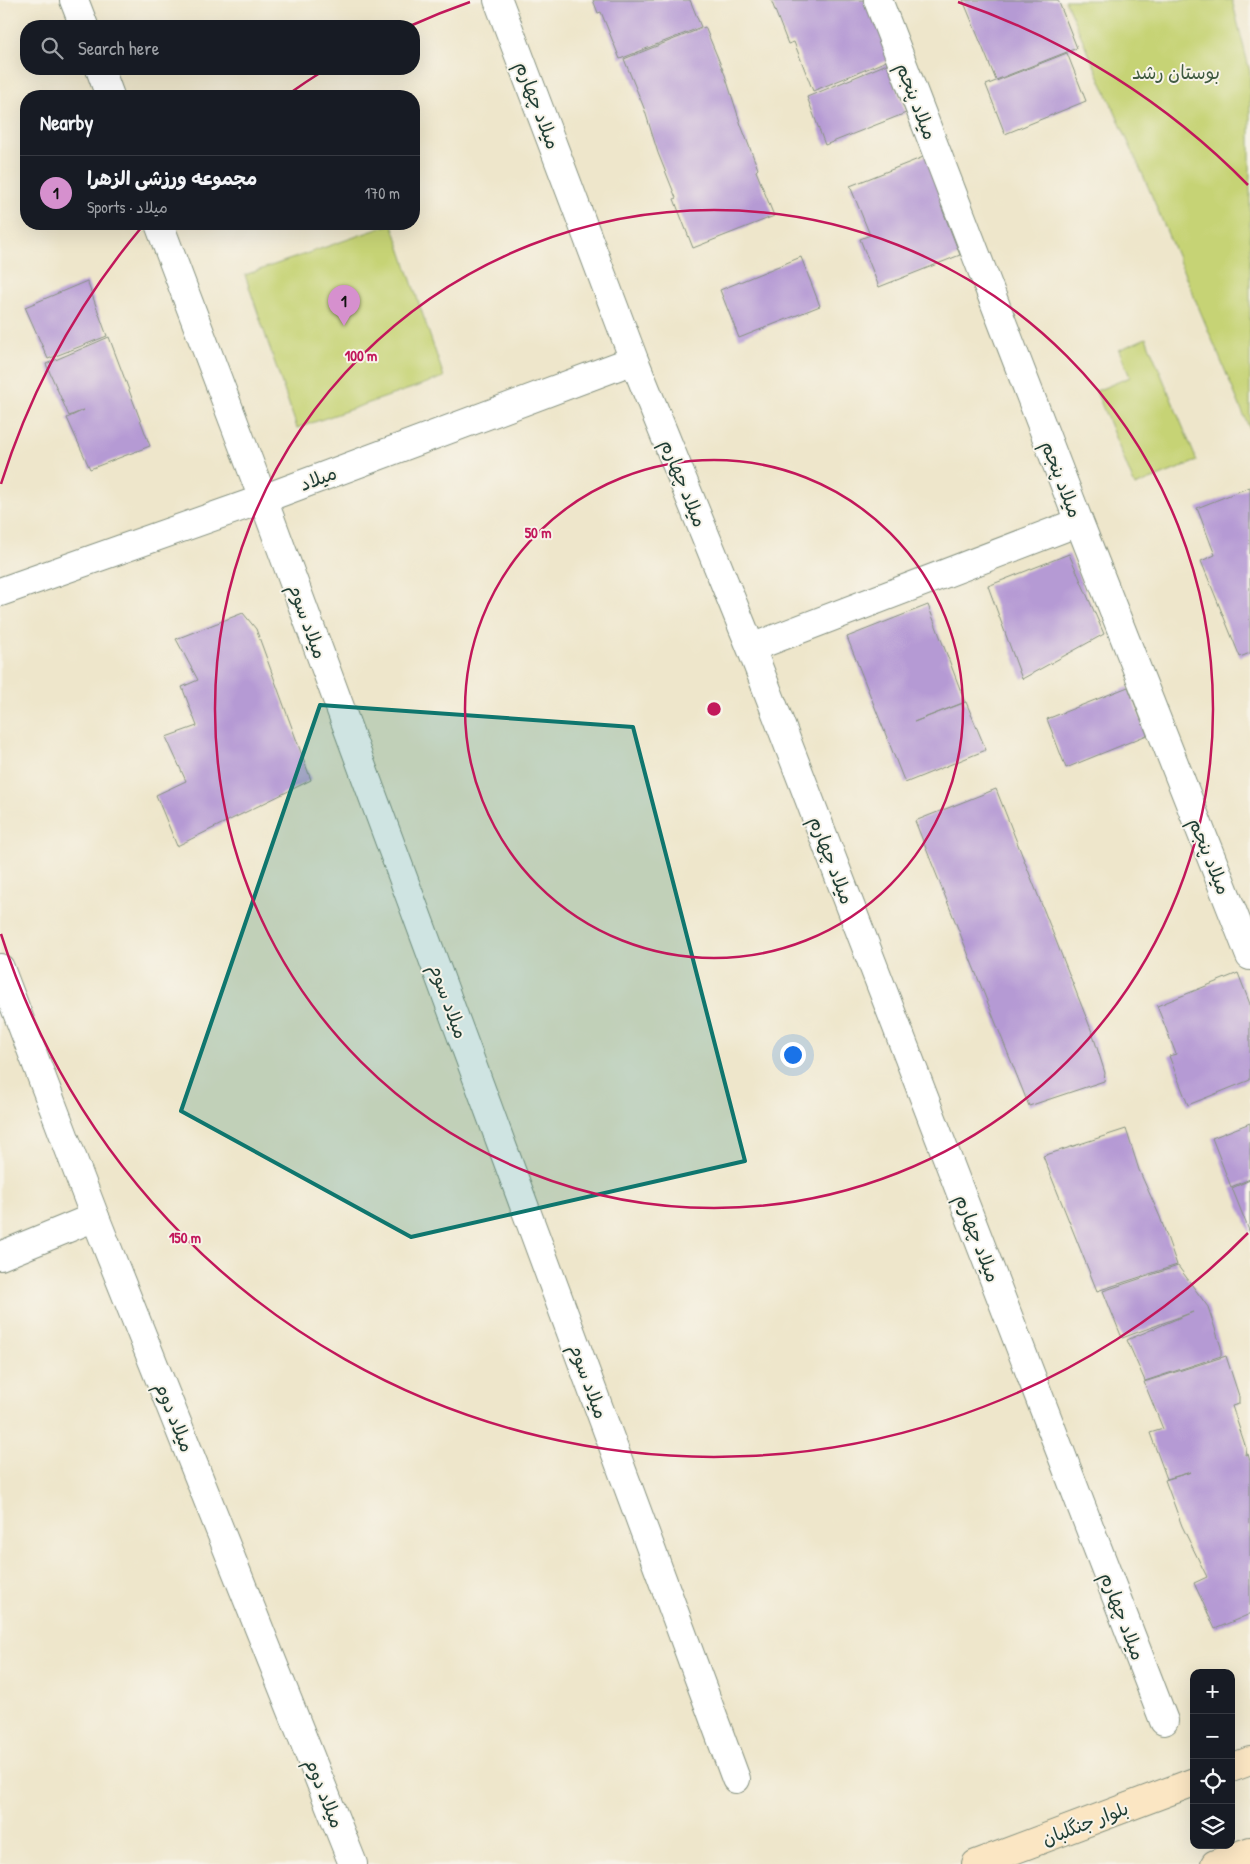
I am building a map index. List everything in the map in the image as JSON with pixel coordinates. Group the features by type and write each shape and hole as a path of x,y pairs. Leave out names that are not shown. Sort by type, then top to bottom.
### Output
{"main road":[{"path":"1235,1767 1250,1761"},
{"name":"بلوار جنگلبان","path":"976,1864 1190,1784"},
{"path":"1215,1864 1250,1851"}],"street":[{"path":"74,0 82,20"},
{"name":"میلاد چهارم","path":"498,0 634,360 750,648 1164,1721"},
{"name":"میلاد پنجم","path":"878,0 1079,522 1250,956"},
{"path":"102,75 108,90"},
{"name":"میلاد سوم","path":"161,230 263,499 736,1780"},
{"name":"میلاد","path":"0,592 263,499 634,360"},
{"path":"750,648 1079,522"},
{"name":"میلاد دوم","path":"0,968 95,1217 353,1864"},
{"path":"0,1256 95,1217"}],"highlighted area":[{"path":"320,705 633,727 745,1161 411,1237 181,1111"}],"green space":[{"name":"بوستان رشد","path":"1065,0 1232,0 1250,72 1250,430 1146,182"},
{"path":"375,230 394,230 444,377 297,428 245,275"},
{"path":"1146,338 1197,461 1135,486 1096,391 1130,377 1119,350"}],"building":[{"path":"593,0 690,0 701,27 620,59 601,12 598,13"},
{"path":"771,0 865,0 894,58 813,91 794,42 788,44"},
{"path":"963,0 1058,0 1077,48 996,80"},
{"path":"705,27 725,75 758,169 756,171 774,216 693,248 674,199 676,198 658,153 644,108 624,59"},
{"path":"1067,53 1086,101 1005,134 986,85"},
{"path":"887,64 906,113 825,145 807,97"},
{"path":"931,154 950,203 941,206 960,255 879,287 860,239 870,235 850,186"},
{"path":"801,257 820,306 739,338 720,290"},
{"path":"87,281 107,336 48,359 25,307"},
{"path":"109,337 150,446 90,469 67,418 84,410 69,416 46,364"},
{"path":"1250,487 1250,653 1240,657 1201,561 1215,555 1197,508"},
{"path":"1069,554 1104,634 1022,679 988,586"},
{"path":"928,605 965,702 914,722 966,702 986,750 905,783 847,637"},
{"path":"243,613 256,629 311,780 177,846 156,795 186,781 166,737 197,726 182,687 198,680 176,639"},
{"path":"1128,687 1147,735 1066,768 1047,719"},
{"path":"996,789 1092,1032 1105,1073 1104,1081 1029,1106 915,821"},
{"path":"1238,973 1250,1004 1250,1080 1188,1105 1169,1056 1176,1054 1157,1006"},
{"path":"1250,1123 1250,1179 1231,1187 1212,1138"},
{"path":"1126,1129 1139,1170 1160,1217 1177,1265 1097,1291 1043,1156"},
{"path":"1250,1180 1250,1233 1232,1188"},
{"path":"1178,1266 1208,1307 1221,1347 1221,1356 1145,1381 1127,1340 1193,1312 1122,1338 1103,1291"},
{"path":"1226,1356 1239,1396 1239,1404 1232,1406 1246,1448 1245,1455 1248,1454 1250,1461 1250,1614 1215,1629 1194,1583 1207,1577 1182,1526 1165,1480 1191,1472 1167,1479 1150,1433 1163,1429 1144,1382"}],"place":[{"name":"مجموعه ورزشی الزهرا","path":"344,326"}]}
